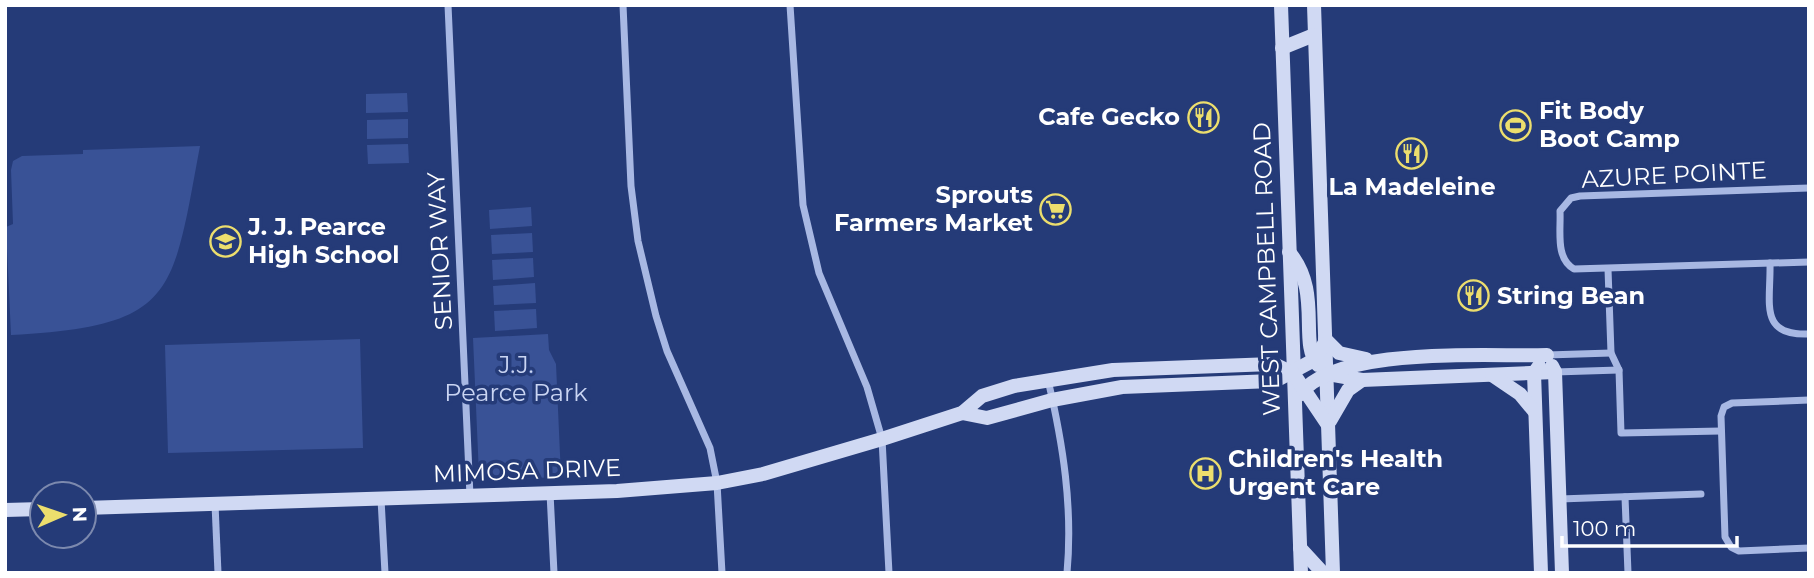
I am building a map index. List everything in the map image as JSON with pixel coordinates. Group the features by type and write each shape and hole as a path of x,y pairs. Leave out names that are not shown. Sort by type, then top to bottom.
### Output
{"street":[{"name":"SENIOR WAY","path":"448,5 470,496"},
{"path":"623,5 631,186 638,241 656,316 678,375 705,433 717,483 722,573"},
{"path":"790,5 798,162 810,240 830,304 867,387 882,439 890,573"},
{"name":"WEST CAMPBELL ROAD","path":"1282,5 1301,573"},
{"path":"1314,5 1333,573"},
{"path":"1282,30 1314,35"},
{"path":"1282,48 1314,35"},
{"name":"AZURE POINTE","path":"1608,269 1574,269 1566,264 1562,256 1560,211 1571,198 1809,188"},
{"path":"1289,252 1301,267 1306,280 1314,360 1326,374 1362,380 1619,370"},
{"path":"1721,431 1622,433 1619,370 1611,353 1608,269 1809,262"},
{"path":"1770,263 1772,319 1778,330 1788,334 1809,334"},
{"path":"1325,339 1339,353 1370,360 1611,353"},
{"path":"1325,339 1322,350 1314,360 1293,373 1328,425"},
{"path":"1547,355 1555,372 1561,568 1541,568 1534,373 1547,355"},
{"path":"1443,377 1447,358"},
{"path":"1294,403 1304,389 1326,374 1370,360"},
{"name":"MIMOSA DRIVE","path":"98,508 663,489 717,483 763,474 882,439 962,412 982,396 1047,379 1146,369 1274,365 1293,373"},
{"path":"1146,369 1157,386"},
{"name":"MIMOSA DRIVE","path":"962,412 987,418 1052,400 1122,387 1275,382 1293,373"},
{"path":"1492,374 1520,394 1535,412"},
{"path":"1047,379 1069,501 1067,573"},
{"path":"1328,425 1348,390 1362,380"},
{"path":"1809,400 1732,403 1724,407 1721,431 1725,537 1731,547 1739,551 1809,548"},
{"path":"550,493 554,573"},
{"path":"1559,499 1701,494"},
{"path":"1625,497 1628,573"},
{"path":"381,499 385,573"},
{"path":"215,504 218,573"},
{"path":"5,510 28,509"},
{"path":"1300,548 1323,573"}],"green space":[{"path":"407,93 408,112 366,113 366,94"},
{"path":"408,119 408,138 367,139 367,120"},
{"path":"408,144 409,163 368,164 367,145"},
{"path":"200,146 182,238 171,269 157,293 136,311 106,323 11,335 6,227 13,224 13,161 22,156 83,154 83,150"},
{"path":"531,207 532,226 490,229 489,210"},
{"path":"532,233 533,252 492,254 491,235"},
{"path":"533,258 534,277 493,280 492,260"},
{"path":"535,283 536,303 494,305 493,286"},
{"path":"536,309 537,328 495,331 494,311"},
{"name":"J.J. Pearce Park","path":"548,334 549,350 556,364 561,477 484,480 479,475 473,338"},
{"path":"360,339 363,448 168,453 165,345"}],"place":[{"name":"Cafe Gecko","path":"1203,117"},
{"name":"Fit Body Boot Camp","path":"1516,125"},
{"name":"La Madeleine","path":"1412,153"},
{"name":"Sprouts Farmers Market","path":"1056,209"},
{"name":"J. J. Pearce High School","path":"225,241"},
{"name":"String Bean","path":"1474,296"},
{"name":"Children's Health Urgent Care","path":"1205,473"}]}
